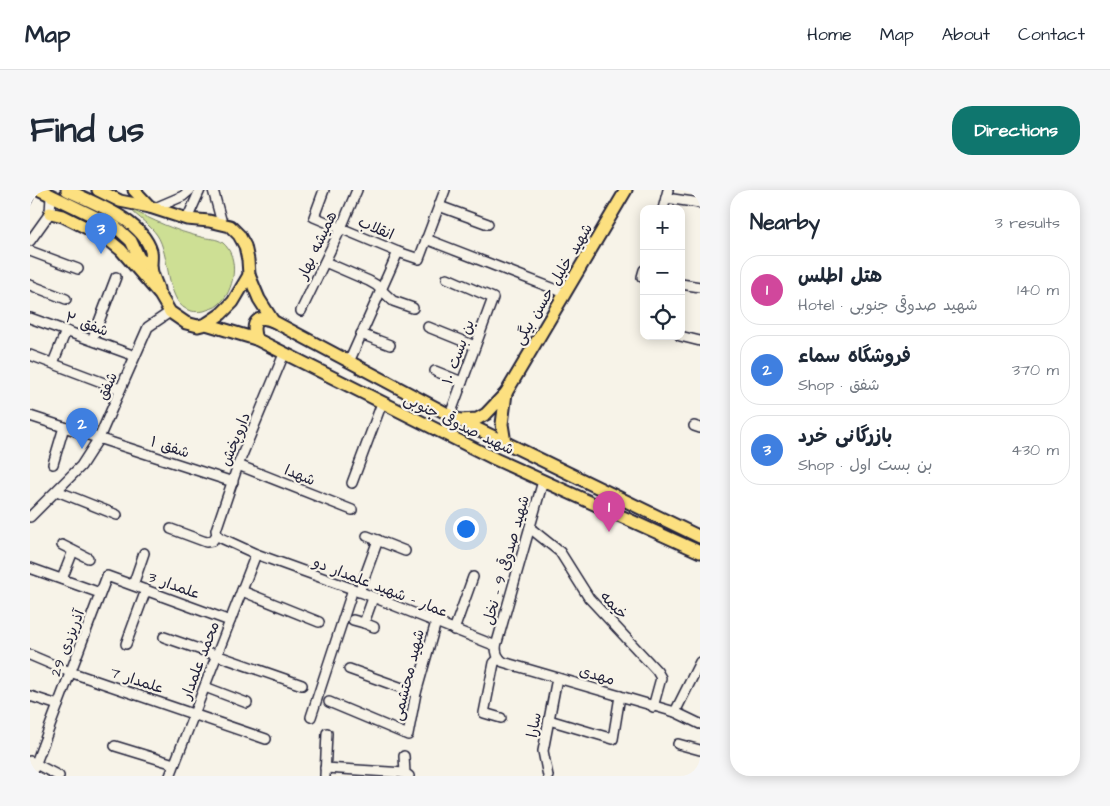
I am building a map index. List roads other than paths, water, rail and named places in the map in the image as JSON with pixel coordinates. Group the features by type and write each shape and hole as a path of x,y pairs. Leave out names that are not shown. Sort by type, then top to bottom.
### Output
{"main road":[{"path":"40,190 116,227 131,240 139,258 151,268"},
{"path":"67,190 119,216 137,228 147,241 152,253 151,268 160,295"},
{"path":"98,190 120,201 187,218 222,223"},
{"path":"134,190 152,208"},
{"name":"شهید خلیل حسن بیگی","path":"506,393 626,190"},
{"path":"50,212 63,216 105,237 120,250 160,295 170,312"},
{"name":"شهید صدوقی جنوبی","path":"222,223 230,226 239,235 245,246 249,275 259,299 273,321 454,418 700,537"},
{"path":"206,324 221,314 233,302 249,275"},
{"name":"شهید صدوقی جنوبی","path":"170,312 186,324 198,326 206,324 256,339 495,460 700,552"},
{"path":"256,339 253,330 254,324 261,318 273,321"},
{"path":"454,418 477,419 486,414 506,393"},
{"path":"505,443 502,424 506,393"}],"street":[{"path":"152,208 183,196 190,190"},
{"path":"187,218 200,190"},
{"path":"213,190 222,223"},
{"name":"انقلاب","path":"324,190 314,217 419,259 426,239"},
{"name":"همیشه بهار","path":"301,311 357,190"},
{"path":"445,190 426,239 565,293"},
{"path":"667,194 700,203"},
{"path":"30,242 50,212 51,196"},
{"path":"439,206 488,224"},
{"path":"30,251 78,269"},
{"path":"349,362 398,252"},
{"path":"325,262 369,281 392,301 413,308"},
{"path":"92,340 116,277"},
{"name":"بن بست ۱۰","path":"447,278 493,298 462,382 454,418"},
{"path":"30,285 66,299"},
{"path":"685,285 700,287"},
{"name":"شفق","path":"30,517 81,466 99,438 148,328 170,312"},
{"name":"شفق ۲","path":"30,318 135,356"},
{"path":"428,327 475,346"},
{"path":"53,364 66,331"},
{"path":"361,334 390,345"},
{"path":"685,337 700,341"},
{"name":"داروپخش","path":"217,535 216,530 238,465 284,354"},
{"path":"30,355 120,389"},
{"path":"434,371 462,382"},
{"path":"352,483 382,403"},
{"name":"شفق ۱","path":"30,416 233,482"},
{"path":"52,464 64,427"},
{"name":"شهدا","path":"238,465 352,510"},
{"name":"شهید صدوقی 9 - نخل","path":"496,646 543,481"},
{"path":"57,492 117,515"},
{"name":"خیمه","path":"530,528 560,552 588,598 657,671 661,678 654,707"},
{"path":"171,529 206,542 212,541 217,535"},
{"name":"عمار - شهید علمدار دو","path":"217,535 256,554 356,590 496,646"},
{"path":"367,536 406,551"},
{"path":"311,717 356,590 378,540"},
{"path":"62,546 88,558"},
{"path":"62,579 73,551"},
{"path":"133,585 144,553"},
{"name":"محمد علمدار","path":"170,776 256,554"},
{"path":"30,568 100,593"},
{"name":"علمدار 3","path":"107,576 230,621"},
{"name":"آذریزدی 29","path":"31,776 33,763 58,705 107,576"},
{"path":"454,630 473,577"},
{"path":"126,644 146,590"},
{"path":"242,592 319,622"},
{"path":"364,623 373,598"},
{"path":"353,620 374,627"},
{"name":"شهید محتشمی","path":"329,702 408,734 416,693 436,622"},
{"path":"164,637 302,685"},
{"path":"496,646 499,658 494,663 484,713 501,718"},
{"name":"علمدار 7","path":"30,655 70,672 266,738"},
{"name":"مهدی","path":"499,658 503,662 675,712 700,724"},
{"path":"675,712 700,662"},
{"path":"349,669 416,693"},
{"name":"سارا","path":"548,776 543,751 557,678"},
{"path":"204,687 247,703"},
{"path":"30,696 58,705"},
{"path":"549,720 613,739 620,696"},
{"path":"327,733 325,772 407,775 404,756"},
{"path":"678,744 700,750"},
{"path":"115,746 174,764"},
{"path":"33,763 59,776"}],"railway":[{"path":"30,205 37,190"}],"place":[{"name":"بازرگانی خرد","path":"101,254"},
{"name":"فروشگاه سماء","path":"82,449"},
{"name":"هتل اطلس","path":"609,532"}]}
